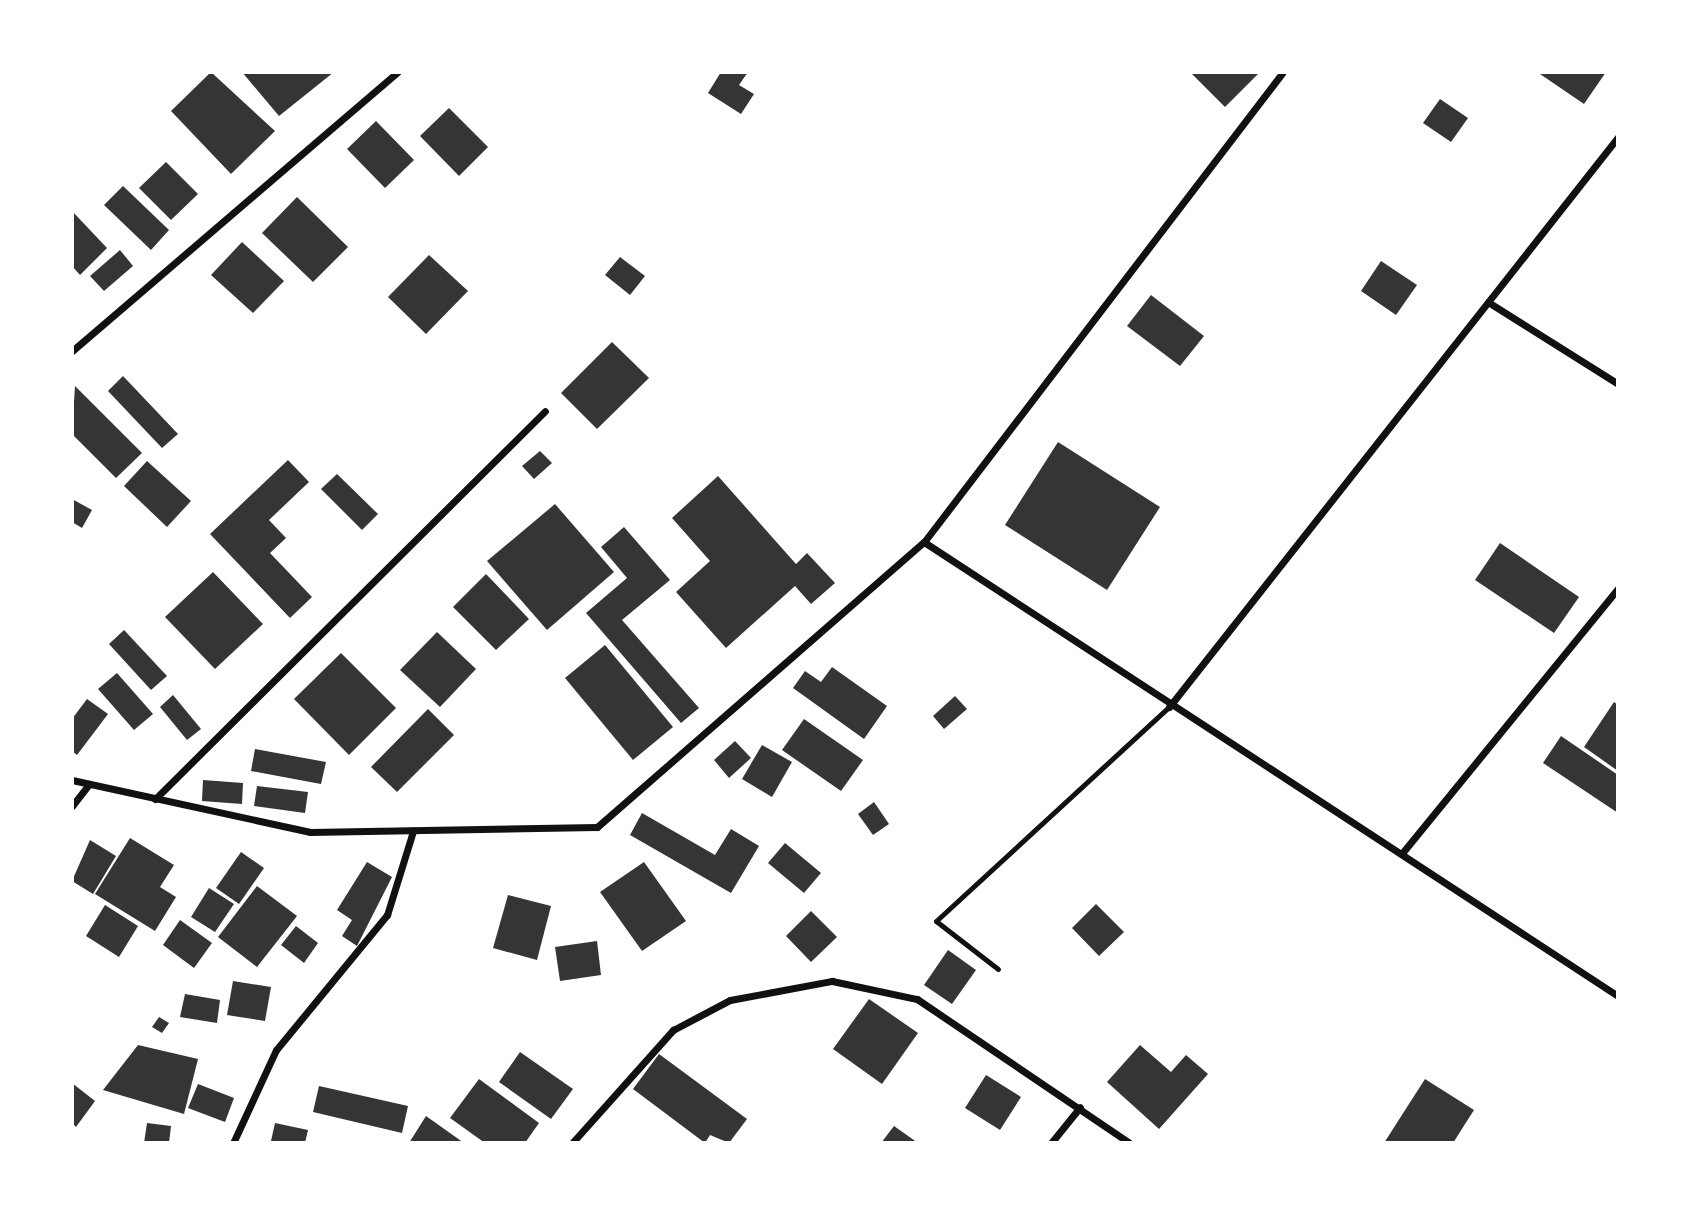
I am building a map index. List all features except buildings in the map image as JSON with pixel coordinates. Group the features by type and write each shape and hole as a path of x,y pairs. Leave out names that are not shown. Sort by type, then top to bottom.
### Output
{"street":[{"path":"72,351 398,72"},
{"path":"72,780 310,832 597,827 924,542 1283,72"},
{"path":"1169,706 1618,137"},
{"path":"1488,302 1618,384"},
{"path":"155,799 545,411"},
{"path":"924,542 1169,706 1403,852 1618,996"},
{"path":"1403,852 1618,588"},
{"path":"72,806 89,784"},
{"path":"233,1143 276,1050 387,915 413,831"},
{"path":"572,1143 673,1030 730,1000 832,981 917,999 1130,1143"},
{"path":"1051,1143 1080,1107"}],"lane":[{"path":"998,969 936,921 1169,706"}]}
